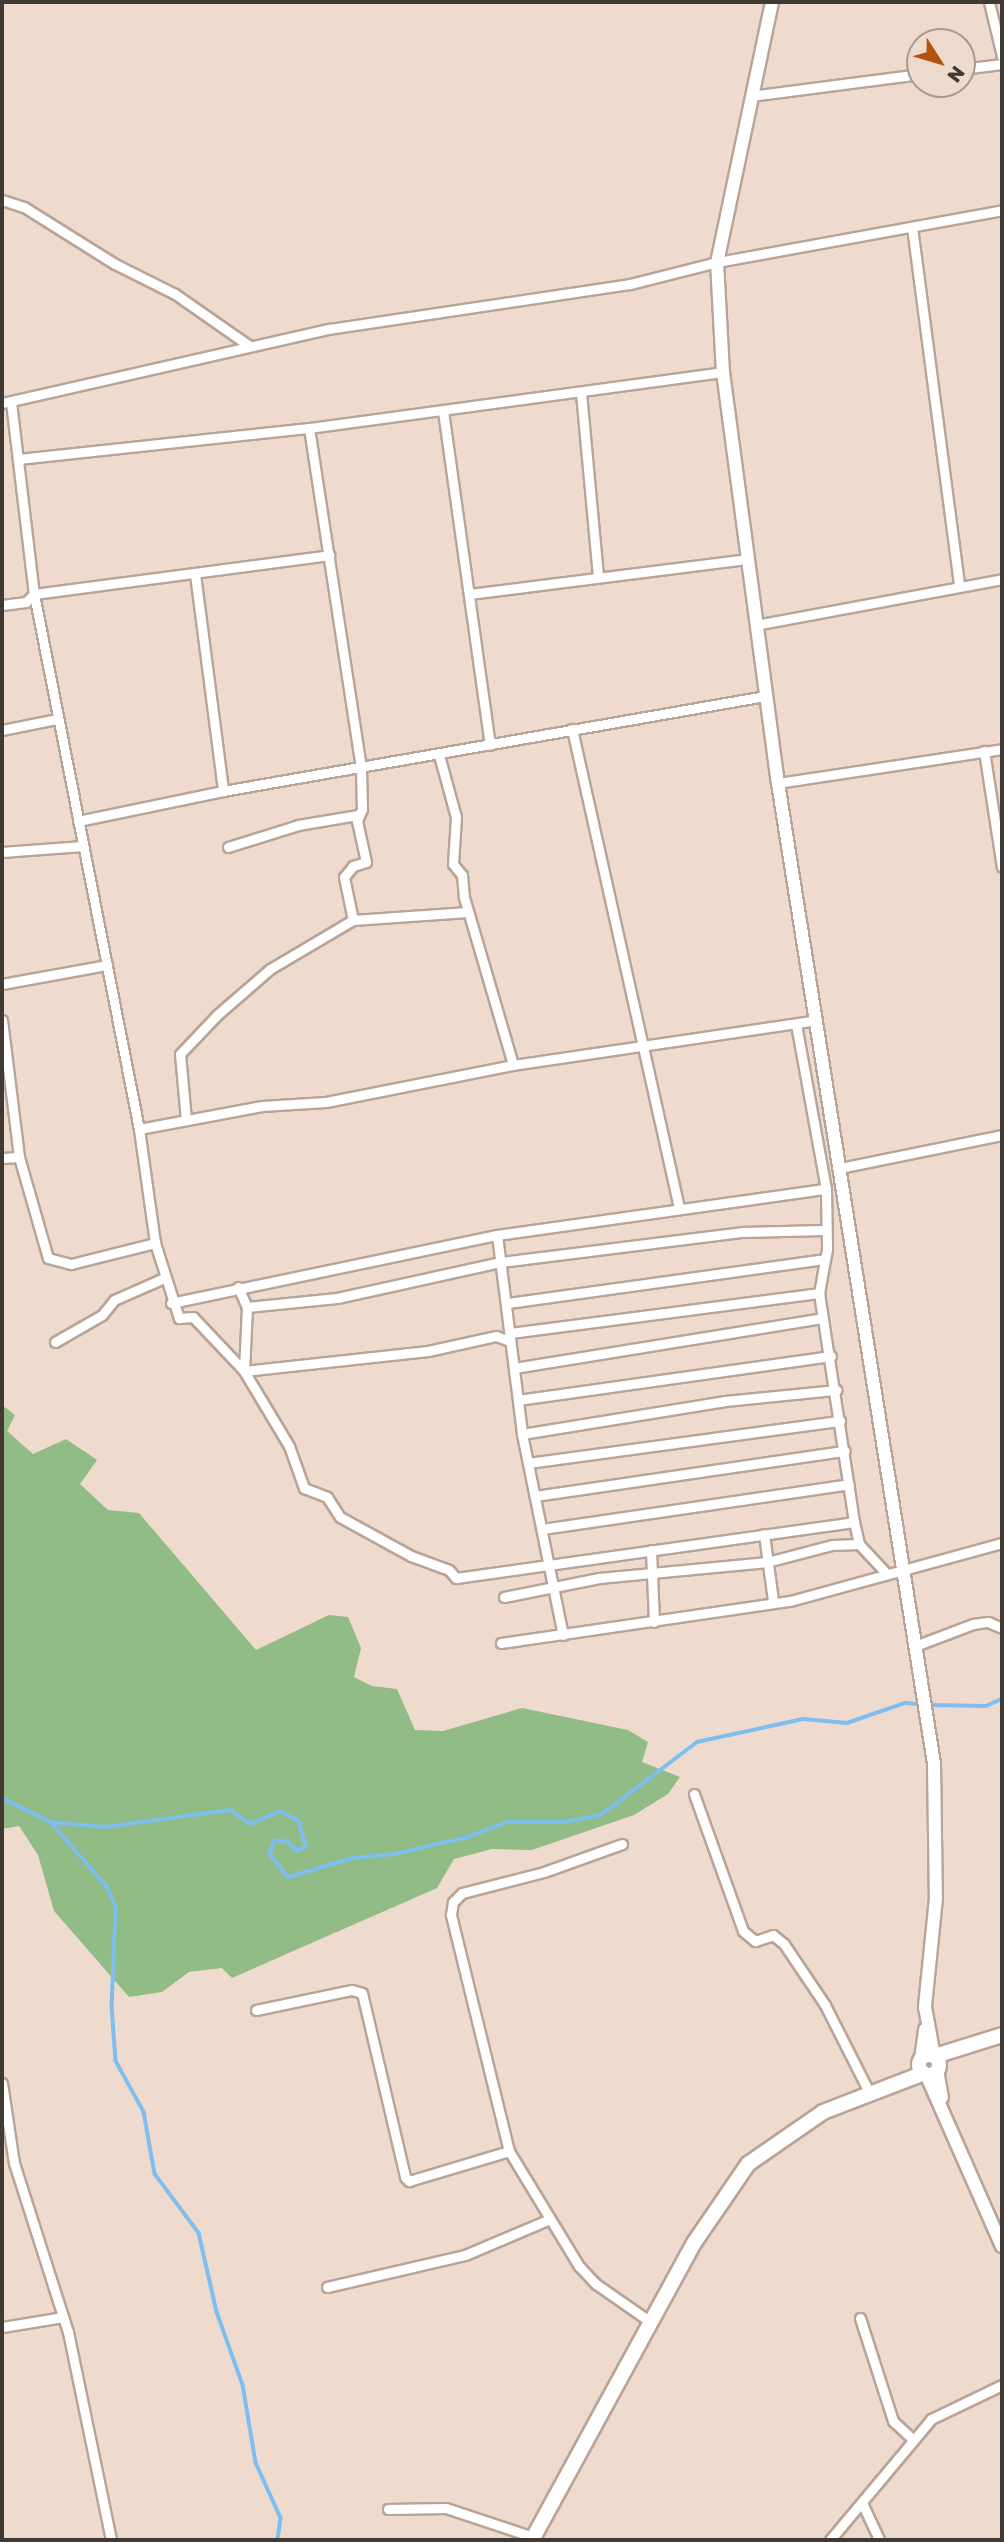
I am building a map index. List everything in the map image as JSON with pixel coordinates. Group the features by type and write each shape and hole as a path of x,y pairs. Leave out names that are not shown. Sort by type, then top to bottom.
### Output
{"main road":[{"path":"772,2 717,261 723,372 778,783 934,1763 937,1831 927,2018 930,2064 944,2112 1002,2246"},
{"path":"532,2538 694,2243 748,2164 795,2129 972,2043 1002,2035"}],"street":[{"path":"989,2 1002,56"},
{"path":"976,67 1002,64"},
{"path":"751,96 906,76"},
{"path":"2,200 24,206 93,251 175,294 248,345"},
{"path":"853,1522 456,1578 449,1570 411,1556 340,1517 327,1497 304,1488 289,1446 244,1371 193,1317 179,1318 164,1278 155,1243 139,1129 34,594 18,459 6,402 248,345 630,284 717,261 1002,210"},
{"path":"912,227 959,586"},
{"path":"18,459 309,428 723,372"},
{"path":"581,393 598,576"},
{"path":"443,411 490,745"},
{"path":"309,428 361,769 362,809 358,815 366,862 353,866 344,877 353,920"},
{"path":"2,605 26,602 34,594 329,555"},
{"path":"470,594 746,559"},
{"path":"195,574 223,791"},
{"path":"755,625 1002,579"},
{"path":"78,821 223,791 361,769 765,696"},
{"path":"2,730 57,719"},
{"path":"572,729 678,1209"},
{"path":"778,783 1002,749"},
{"path":"984,751 1002,867"},
{"path":"439,755 456,817 453,864 462,875 468,912 513,1065"},
{"path":"228,848 298,825 358,815"},
{"path":"2,852 83,846"},
{"path":"186,1120 178,1066 192,1038 270,969 353,920 468,912"},
{"path":"2,984 107,965"},
{"path":"2,1020 19,1157 48,1258 71,1264 155,1243"},
{"path":"139,1129 272,1104 326,1102 513,1065 816,1020"},
{"path":"796,1024 826,1189 824,1259 819,1293 831,1356 853,1522 859,1544 887,1574"},
{"path":"840,1168 1002,1135"},
{"path":"2,1158 19,1157"},
{"path":"172,1303 497,1235 826,1189"},
{"path":"247,1307 337,1298 501,1262 743,1232 824,1230"},
{"path":"497,1235 508,1303 522,1434 564,1634"},
{"path":"508,1303 824,1259"},
{"path":"55,1342 102,1315 114,1300 164,1278"},
{"path":"239,1287 247,1307 244,1371"},
{"path":"511,1333 819,1293"},
{"path":"514,1368 822,1318"},
{"path":"244,1371 428,1351 496,1336 507,1340 511,1333"},
{"path":"519,1400 831,1356"},
{"path":"522,1434 725,1401 836,1390"},
{"path":"528,1463 840,1421"},
{"path":"535,1496 845,1451"},
{"path":"542,1529 849,1484"},
{"path":"764,1534 773,1601"},
{"path":"501,1643 654,1622 773,1601 1002,1543"},
{"path":"504,1597 599,1578 767,1562 832,1545 859,1544"},
{"path":"652,1550 654,1622"},
{"path":"915,1646 973,1624 988,1622 1002,1628"},
{"path":"694,1794 743,1931 755,1941 773,1935 784,1944 825,2005 871,2091"},
{"path":"622,1844 544,1872 462,1893 453,1902 451,1915 509,2151 548,2220 596,2284 649,2321"},
{"path":"256,2010 352,1990 362,1993 405,2178 409,2181 509,2151"},
{"path":"2,2083 13,2163 64,2317 108,2540"},
{"path":"327,2287 465,2255 548,2220"},
{"path":"2,2327 64,2317"},
{"path":"860,2318 893,2421 911,2438"},
{"path":"830,2540 863,2505 911,2438 931,2419 1002,2385"},
{"path":"863,2505 879,2540"},
{"path":"388,2509 446,2508 532,2538"}],"green space":[{"path":"2,1405 15,1415 7,1431 33,1454 66,1439 97,1460 80,1484 108,1510 139,1513 256,1650 329,1615 348,1617 361,1648 354,1677 372,1686 397,1689 415,1730 443,1731 522,1708 628,1730 648,1742 642,1762 680,1777 668,1794 634,1815 532,1850 492,1849 454,1859 437,1888 232,1978 222,1968 189,1972 162,1992 129,1997 54,1911 38,1855 19,1826 2,1829"}],"waterway":[{"path":"929,1705 986,1706 1002,1699"},
{"path":"51,1822 105,1827 230,1810 251,1824 280,1811 299,1821 306,1847 297,1851 287,1842 275,1841 270,1854 288,1877 353,1858 394,1854 468,1837 507,1822 565,1822 601,1815 697,1742 803,1719 847,1723 905,1703 921,1704"},
{"path":"2,1798 51,1822 108,1888 116,1908 112,2006 116,2061 144,2112 155,2174 199,2233 217,2312 243,2385 256,2463 281,2518 278,2540"}]}
